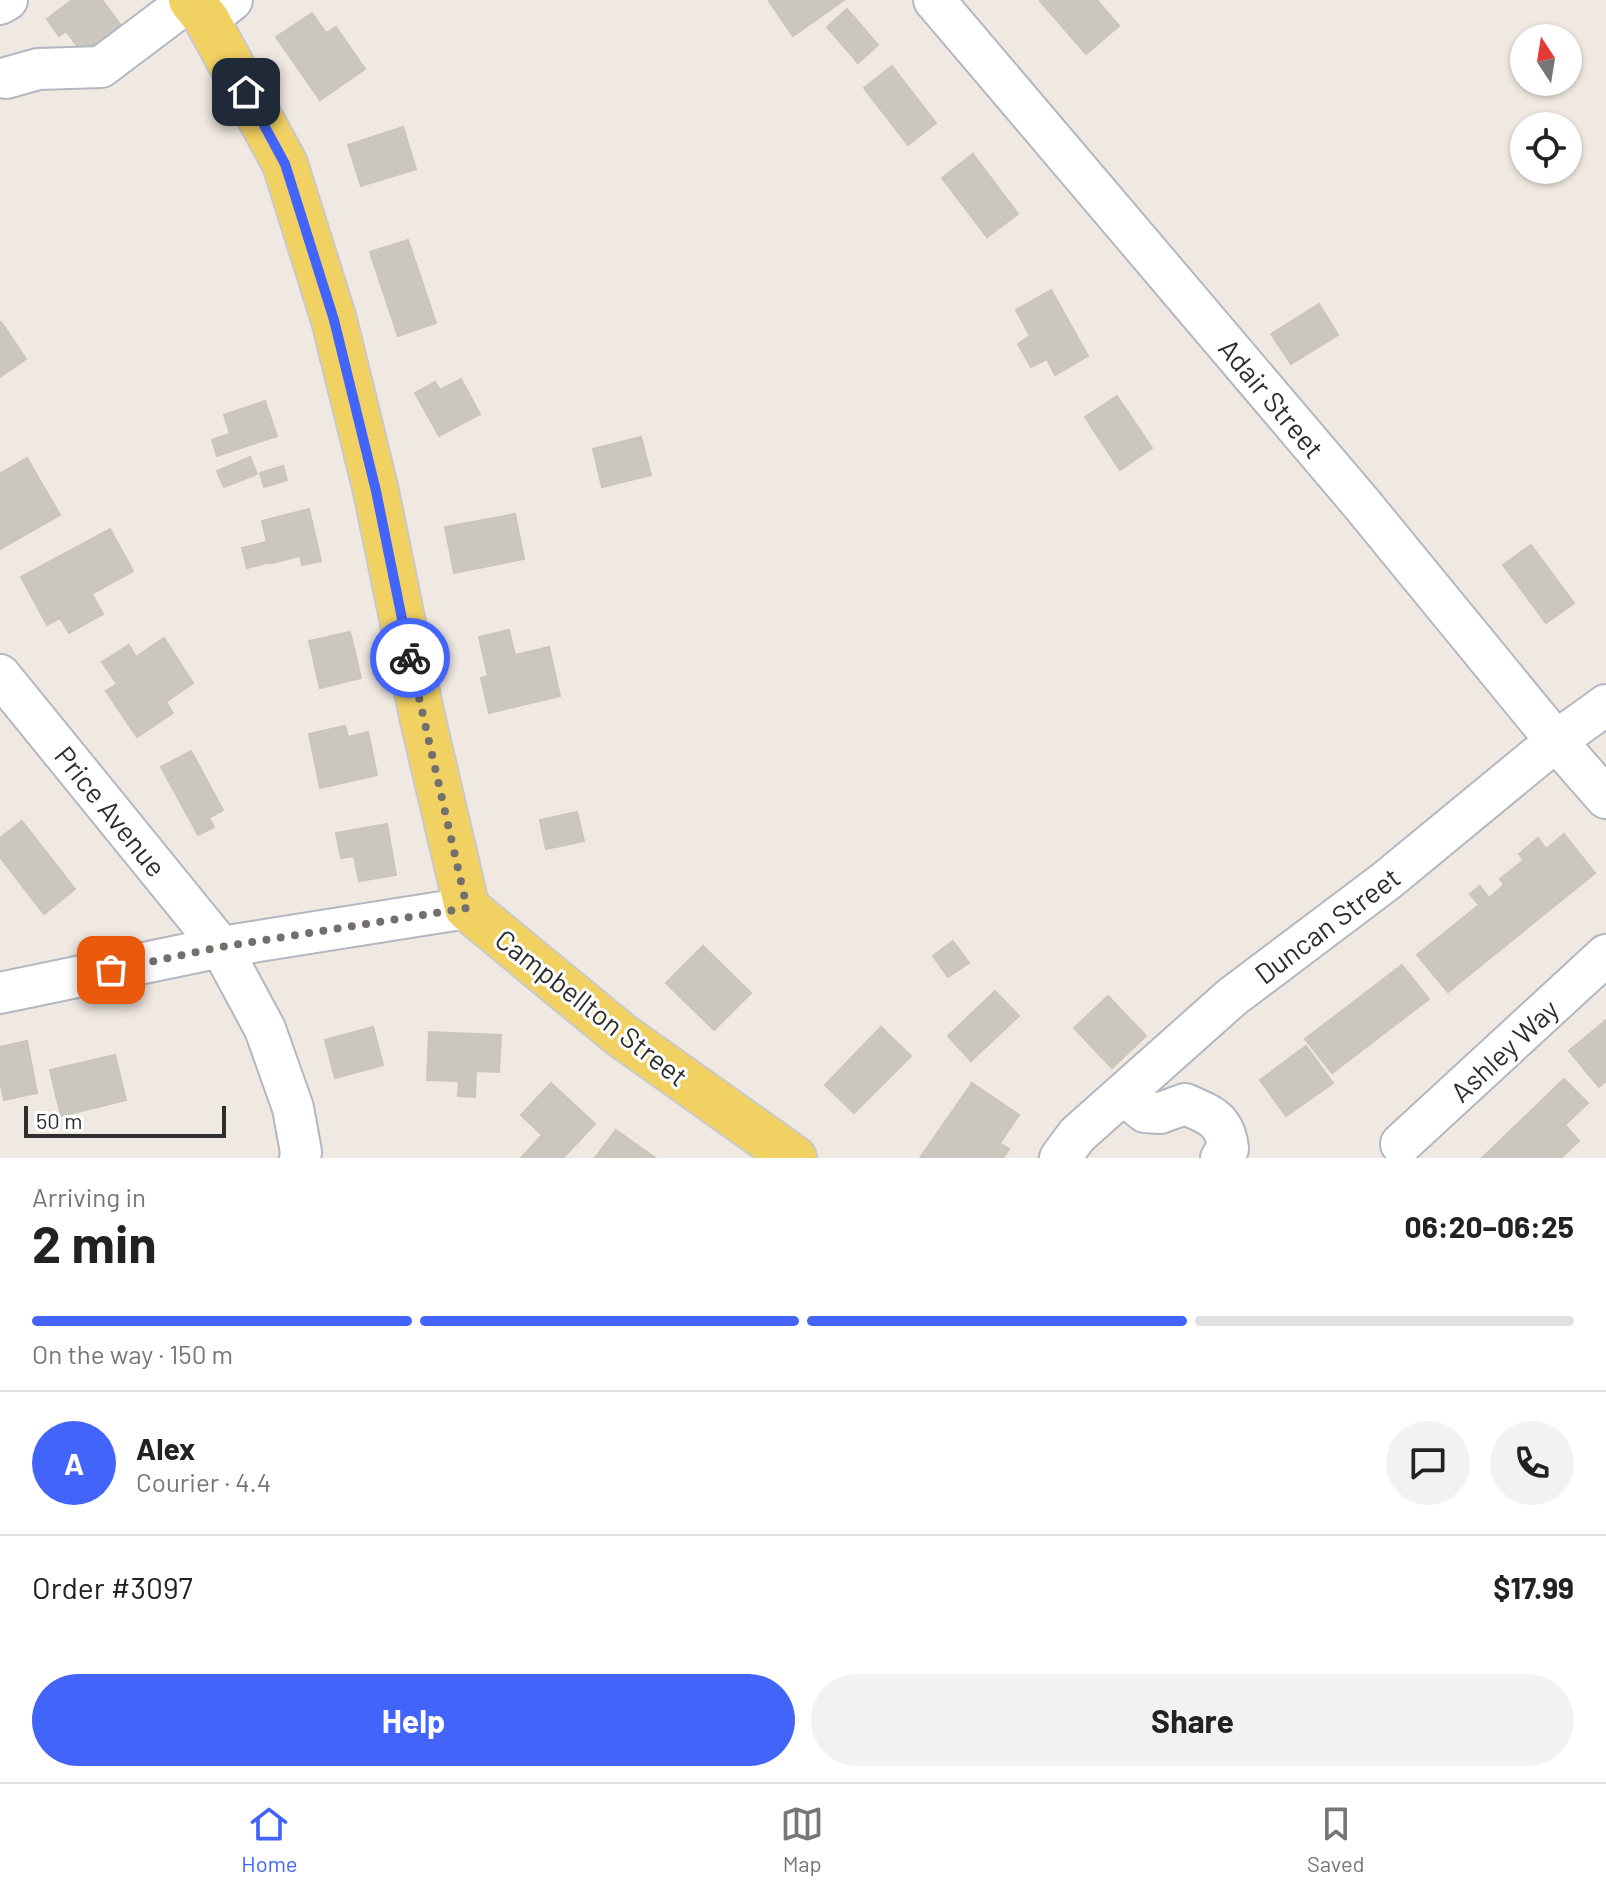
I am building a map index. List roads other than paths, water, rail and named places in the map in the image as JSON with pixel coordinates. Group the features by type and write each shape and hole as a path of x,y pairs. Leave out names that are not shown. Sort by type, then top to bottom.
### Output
{"main road":[{"path":"205,5 285,164 334,320 376,491 422,716 467,908"},
{"name":"Campbellton Street","path":"467,908 621,1035 794,1158"}],"street":[{"path":"0,4 7,0"},
{"name":"Adair Street","path":"934,0 1351,491 1606,798"},
{"path":"6,78 38,69 101,67 205,5"},
{"name":"Price Avenue","path":"0,675 221,947 265,1029 293,1108 300,1158"},
{"name":"Duncan Street","path":"1060,1158 1077,1135 1232,997 1386,881 1556,741 1606,705"},
{"path":"0,993 221,947 467,908"},
{"name":"Ashley Way","path":"1401,1144 1606,955"},
{"path":"1123,1094 1145,1112 1160,1113 1185,1104 1213,1116 1227,1135 1228,1149 1221,1158"}]}
